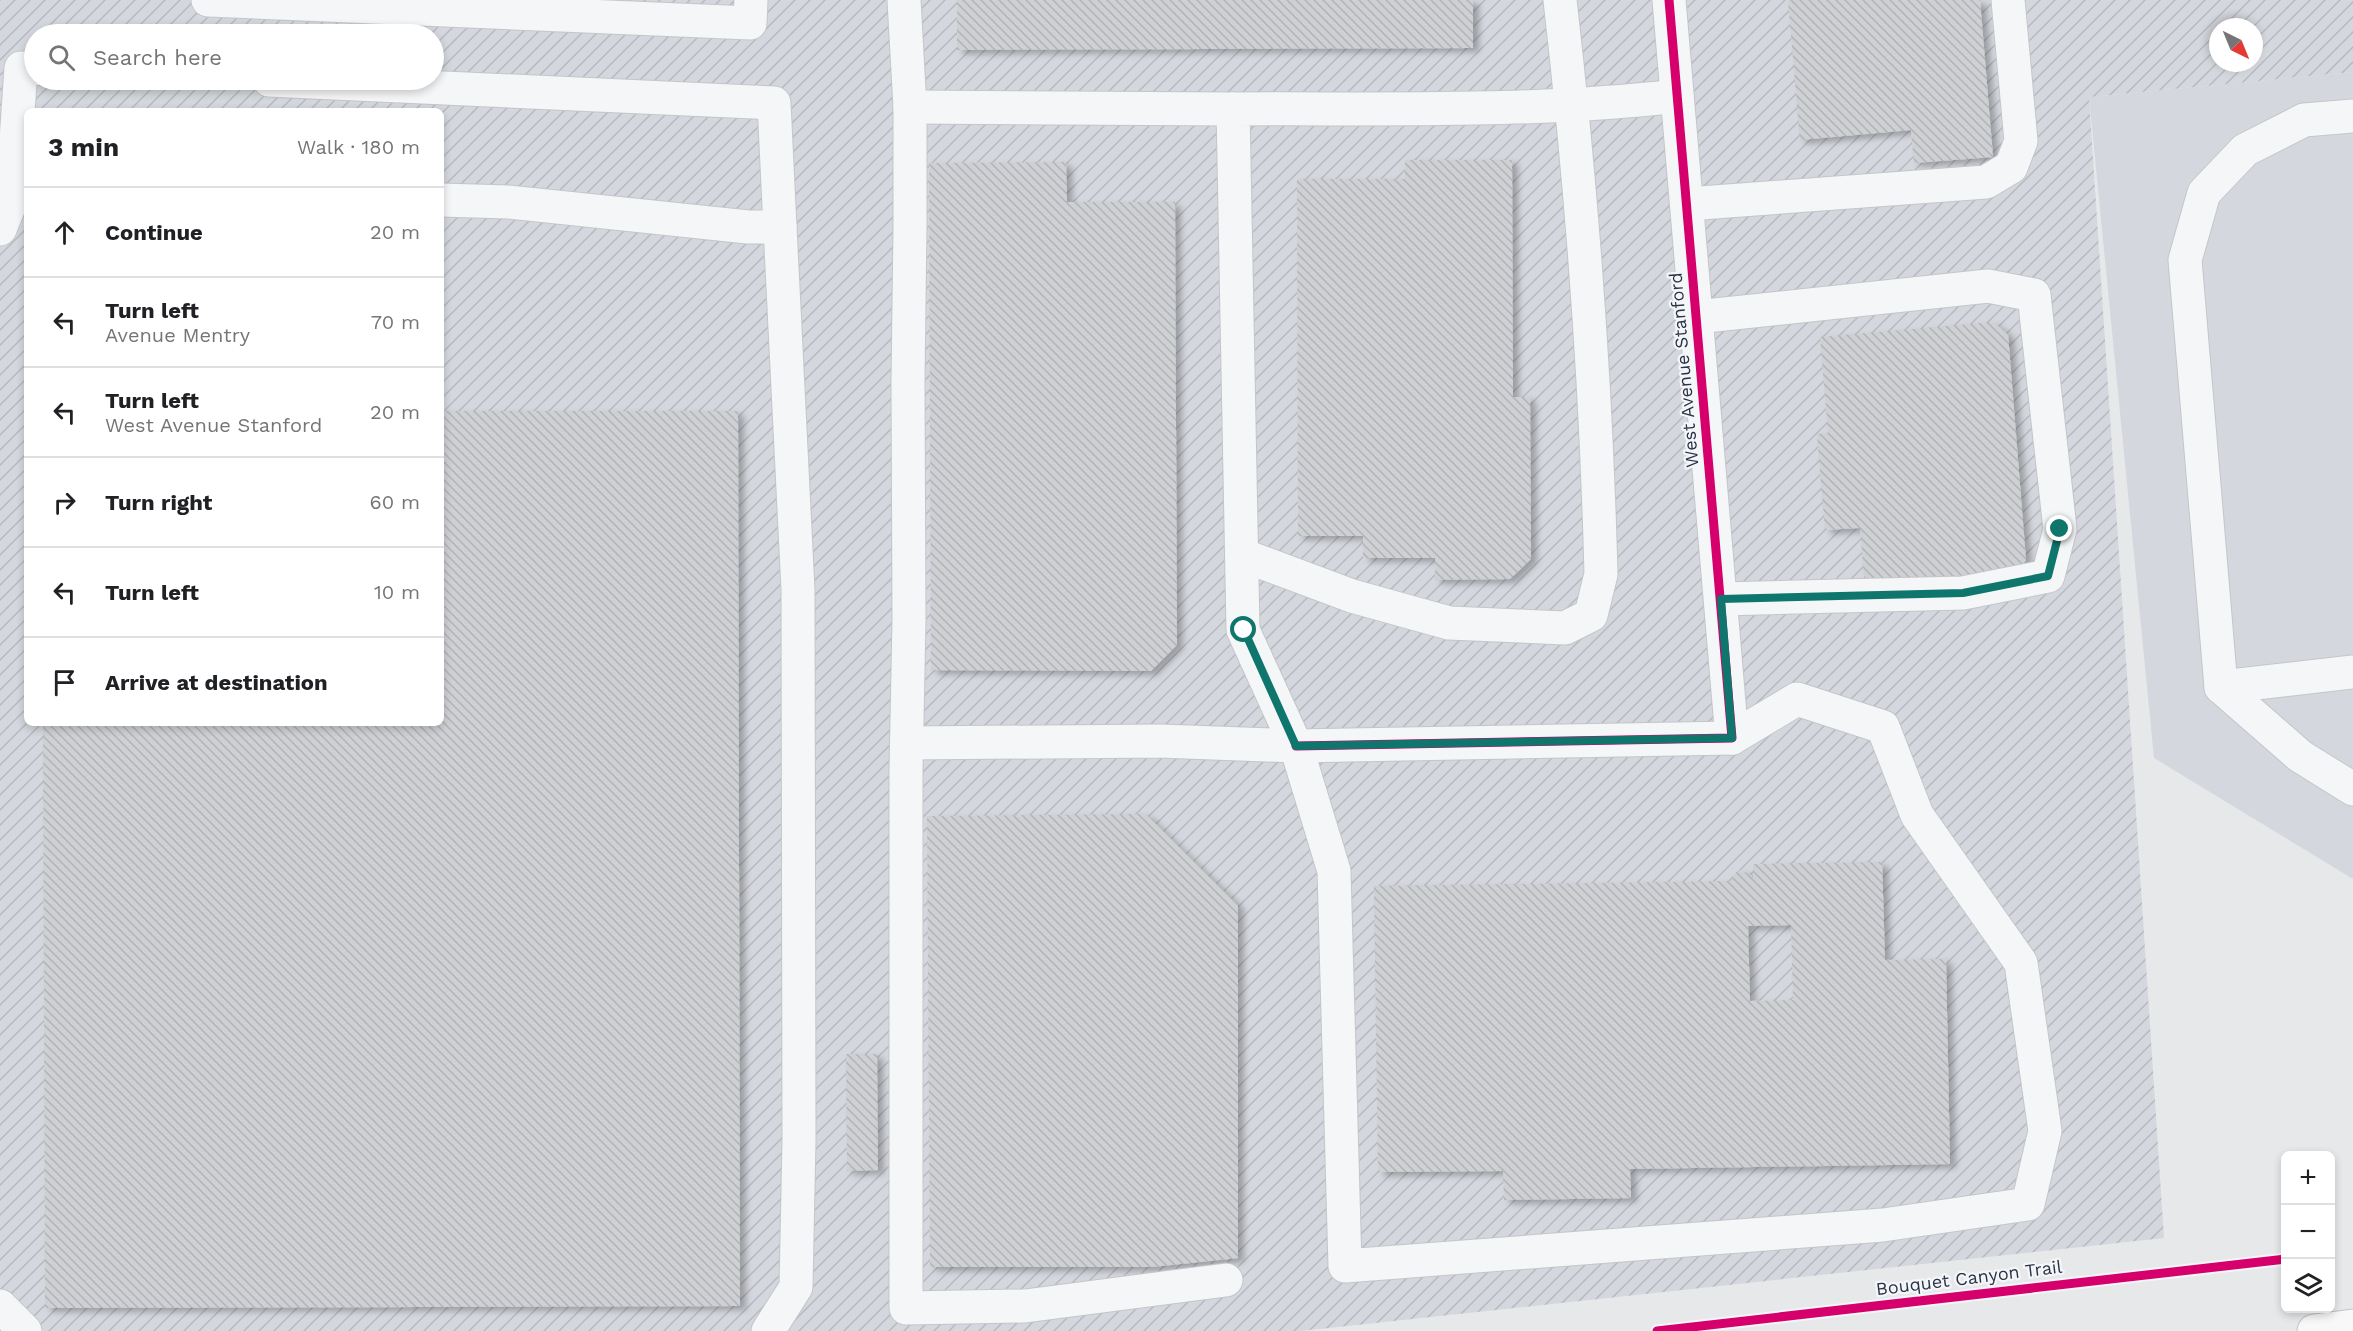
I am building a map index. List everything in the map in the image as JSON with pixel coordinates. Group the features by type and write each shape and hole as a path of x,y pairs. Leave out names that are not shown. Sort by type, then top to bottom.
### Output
{"main road":[{"path":"2314,1331 2353,1326"}],"street":[{"path":"208,0 750,22 752,0"},
{"path":"904,0 910,107 906,1308 1025,1306 1226,1280"},
{"path":"1242,555 1352,596 1449,623 1565,628 1591,615 1601,574 1590,314 1572,105 1560,0"},
{"name":"West Avenue Stanford","path":"1669,0 1732,738"},
{"path":"1687,204 1986,182 2011,167 2021,141 2008,0"},
{"path":"0,229 19,198 21,68 24,68"},
{"path":"444,88 774,103 798,590 799,1140 796,1287 768,1331"},
{"path":"910,107 1233,109 1572,105 1629,102 1677,96"},
{"path":"907,743 1160,741 1296,746 1732,738 1797,699 1883,727 1917,815 2021,963 2045,1131 2028,1204 1883,1225 1346,1266 1334,871 1296,746 1244,630 1233,109"},
{"path":"2353,116 2304,120 2245,150 2204,193 2185,260 2221,687 2300,756 2353,789"},
{"path":"444,200 508,202 736,225 780,227"},
{"path":"1696,317 1988,285 2034,295 2060,529 2048,576 1963,593 1721,599"},
{"path":"2221,687 2353,672"},
{"path":"0,1306 25,1331"}],"shaded area":[{"path":"0,0 2353,0 2353,72 2089,97 2164,1238 1301,1331 0,1331"},
{"path":"2353,72 2353,879 2154,758 2089,97"}],"building":[{"path":"957,0 1473,0 1473,48 957,50"},
{"path":"1788,0 1980,0 1993,157 1914,163 1911,130 1800,140"},
{"path":"1405,160 1512,160 1513,397 1530,397 1531,559 1510,579 1435,580 1435,558 1363,558 1363,536 1298,536 1297,179 1405,179"},
{"path":"1066,162 1067,202 1175,202 1177,645 1151,671 931,670 929,163"},
{"path":"1993,322 2008,334 2026,560 2014,575 1865,588 1860,528 1825,530 1817,434 1828,433 1820,337"},
{"path":"444,411 738,411 740,1306 45,1308 43,726 444,726"},
{"path":"1146,814 1238,905 1238,1258 1152,1267 930,1267 927,816"},
{"path":"1882,862 1885,960 1946,959 1950,1164 1630,1169 1631,1198 1504,1200 1503,1171 1378,1172 1374,886 1732,881 1733,875 1740,870 1751,875 1753,879 1753,864","holes":["1791,925 1793,1000 1750,1001 1748,926"]},
{"path":"846,1054 877,1054 878,1170 847,1171"}],"cycle path":[{"path":"1296,746 1732,738 1669,0"},
{"name":"Bouquet Canyon Trail","path":"1657,1331 2281,1260"}],"route":[{"path":"1244,630 1296,746 1732,738 1721,599 1963,593 2048,576 2060,529"}]}
